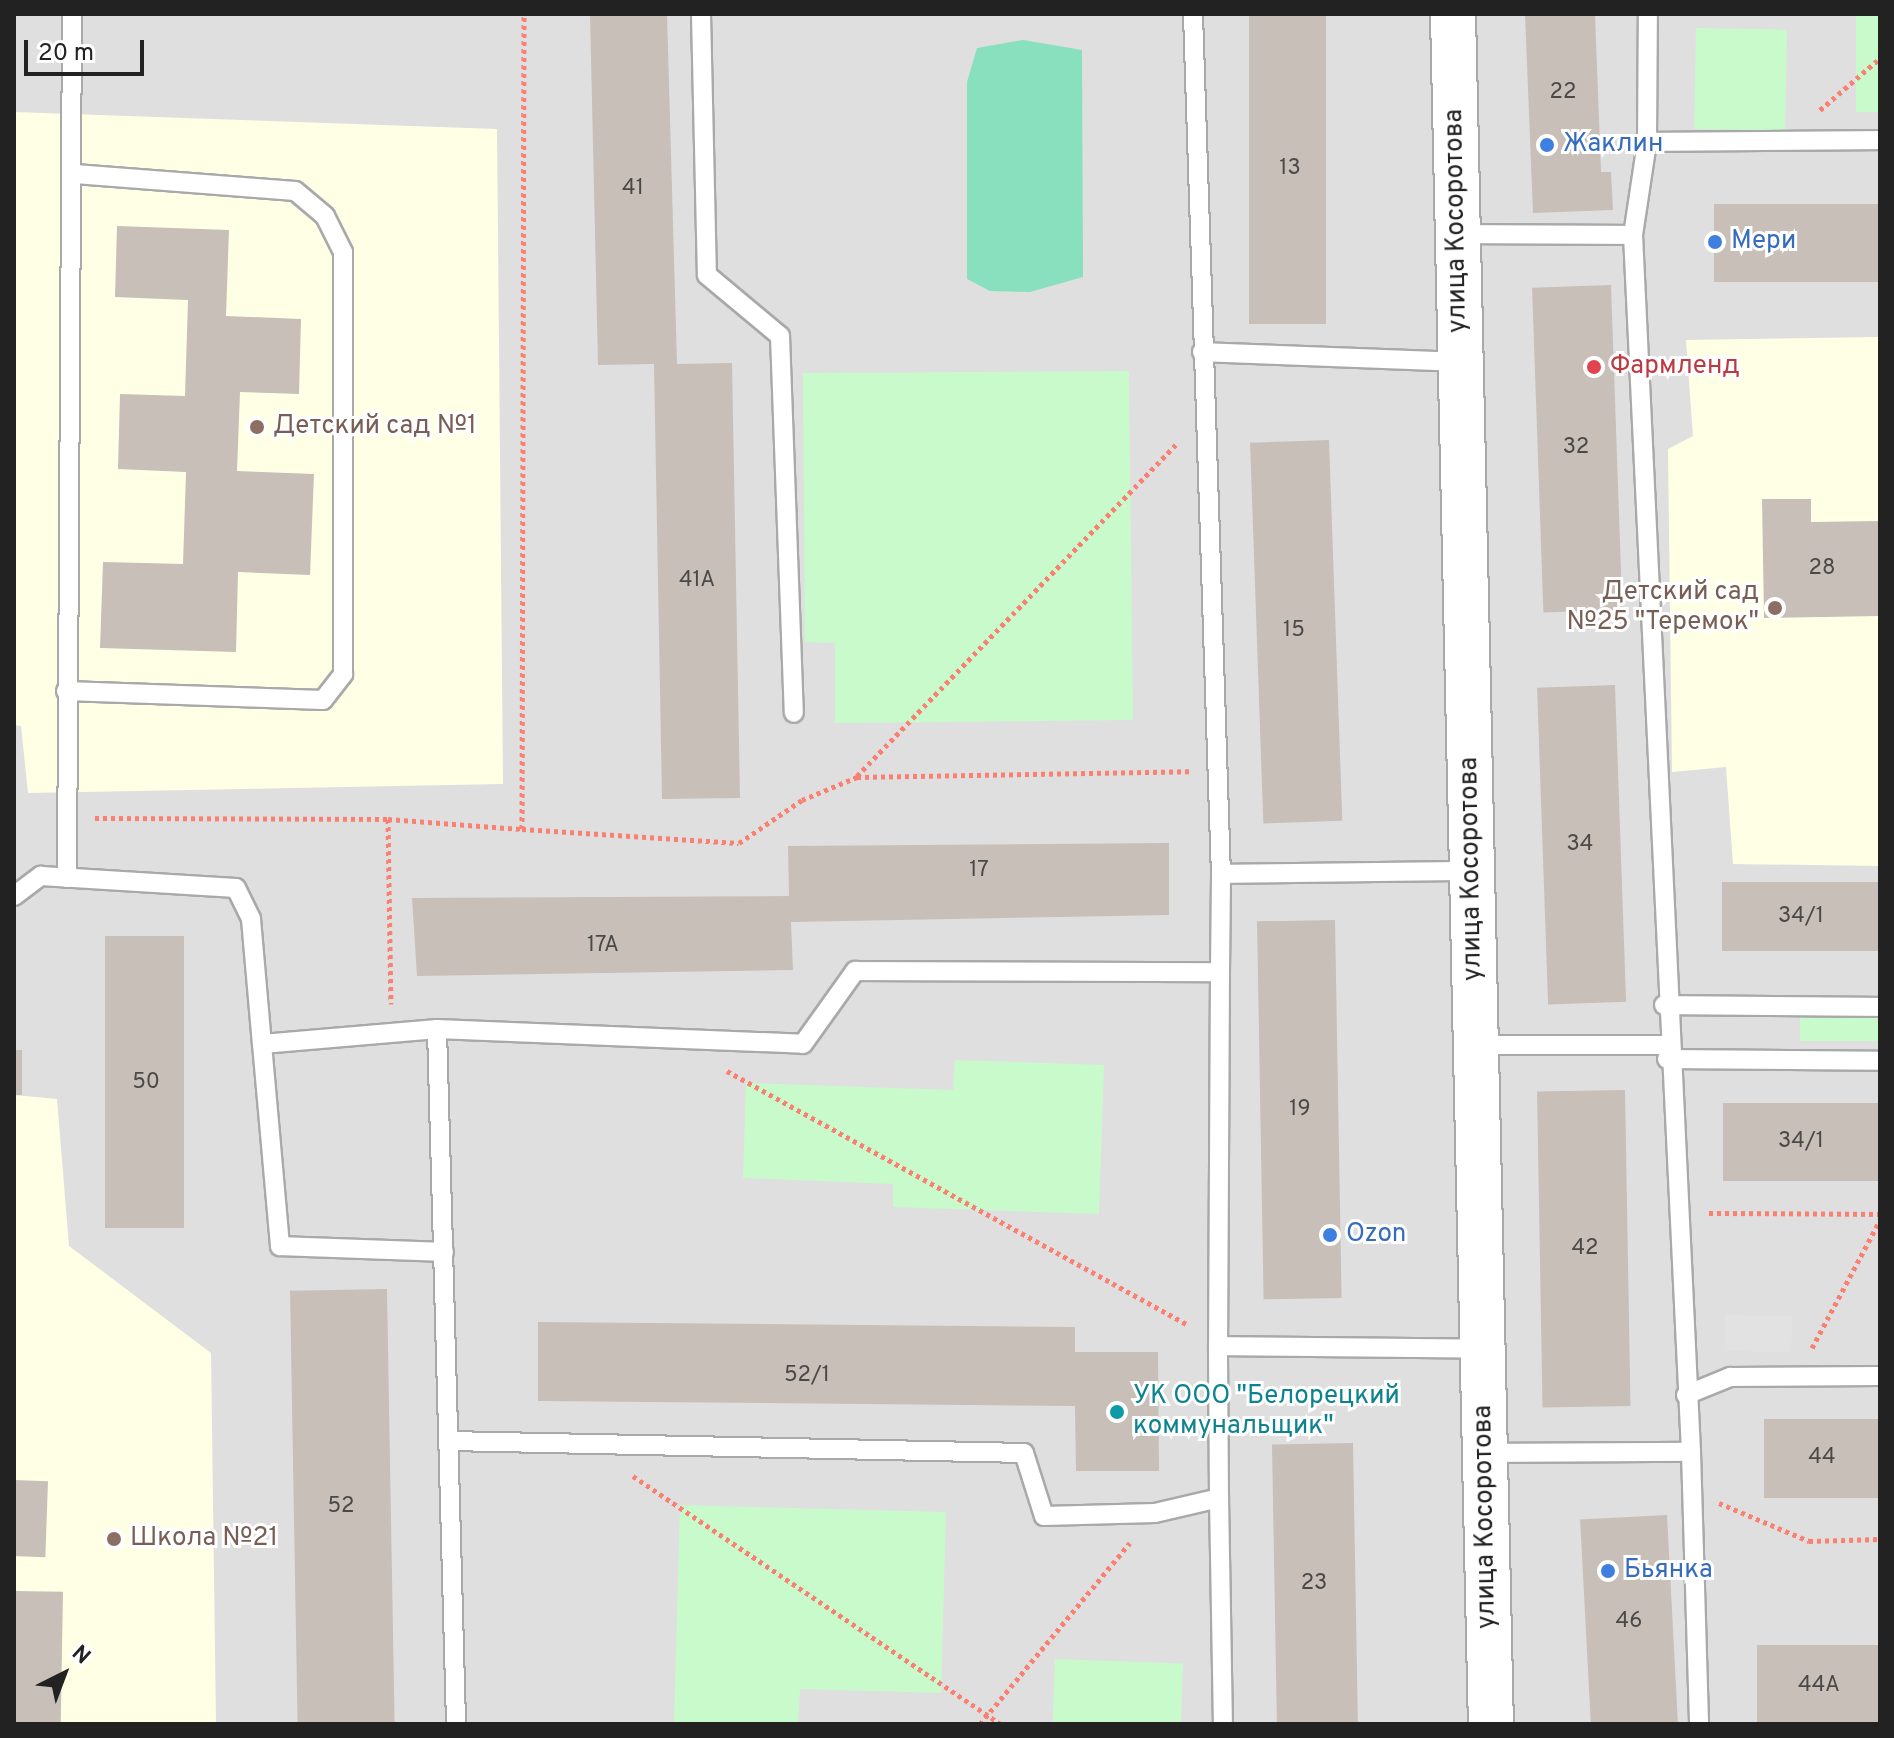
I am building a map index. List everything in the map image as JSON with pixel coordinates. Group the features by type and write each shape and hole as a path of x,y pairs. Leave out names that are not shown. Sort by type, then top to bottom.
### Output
{"street":[{"name":"улица Косоротова","path":"1453,14 1491,1724"}],"lane":[{"path":"67,878 73,818 66,691 72,14"},
{"path":"701,14 707,275 780,336 794,713"},
{"path":"1193,14 1202,417 1221,874 1218,1346 1223,1724"},
{"path":"1648,14 1647,142 1633,235 1664,1005 1691,1452 1699,1724"},
{"path":"1647,142 1880,140"},
{"path":"66,691 323,700 343,674 343,252 325,216 295,191 72,174"},
{"path":"1458,234 1633,235"},
{"path":"1202,352 1460,362"},
{"path":"1221,874 1472,871"},
{"path":"14,896 41,876 236,888 251,919 280,1246 444,1252"},
{"path":"262,1044 437,1029 803,1044 855,971 1220,972"},
{"path":"1664,1005 1880,1007"},
{"path":"437,1029 456,1724"},
{"path":"1477,1045 1880,1061"},
{"path":"1218,1346 1483,1349"},
{"path":"1686,1395 1730,1377 1880,1376"},
{"path":"448,1441 1024,1453 1044,1516 1155,1513 1219,1498"},
{"path":"1485,1453 1691,1452"}],"path":[{"path":"522,829 524,14"},
{"path":"1784,141 1880,58"},
{"path":"857,777 1202,417"},
{"path":"73,818 388,819 739,843 802,800 857,777 1216,770"},
{"path":"388,819 392,1033"},
{"path":"723,1069 1155,1302 1218,1346"},
{"path":"1675,1213 1880,1217 1796,1377"},
{"path":"589,1446 1000,1724"},
{"path":"1692,1492 1809,1541 1880,1539"},
{"path":"980,1724 1155,1513"}],"shaded area":[{"path":"14,14 1880,14 1880,1724 14,1724"},
{"name":"Детский сад №1","path":"14,112 497,129 503,784 28,793 21,726 14,725"},
{"name":"Детский сад №25 \"Теремок\"","path":"1880,337 1880,866 1733,864 1726,767 1672,772 1668,449 1693,436 1686,340"},
{"name":"Школа №21","path":"14,1095 57,1099 69,1246 211,1353 216,1724 14,1724"},
{"path":"1725,1315 1792,1316 1791,1352 1724,1351"}],"green space":[{"path":"1856,14 1880,14 1880,112 1856,112"},
{"path":"1696,28 1787,30 1785,131 1694,129"},
{"path":"1023,40 1082,50 1083,277 1030,292 990,291 967,279 967,82 977,48"},
{"path":"1129,371 1133,720 835,723 835,643 805,642 803,373"},
{"path":"1800,1016 1880,1016 1880,1041 1800,1041"},
{"path":"955,1060 1104,1065 1099,1214 893,1207 893,1184 743,1178 746,1083 953,1090"},
{"path":"680,1505 946,1512 941,1693 800,1689 798,1724 674,1724"},
{"path":"1055,1659 1183,1663 1181,1724 1053,1724"}],"building":[{"path":"590,14 667,14 677,364 732,363 740,798 662,799 654,364 598,365"},
{"path":"1249,14 1326,14 1326,324 1249,324"},
{"path":"1525,14 1595,14 1601,172 1611,172 1613,210 1533,213"},
{"path":"1714,204 1880,204 1880,282 1714,282"},
{"path":"117,226 229,230 226,316 301,319 299,394 240,392 237,471 314,474 310,575 238,572 236,652 100,648 103,562 183,564 186,472 118,469 120,394 185,396 188,300 115,297"},
{"path":"1611,285 1622,610 1543,613 1532,288"},
{"path":"1329,440 1342,821 1263,824 1250,443"},
{"path":"1762,499 1811,499 1811,522 1880,521 1880,616 1764,618"},
{"path":"1615,685 1626,1002 1548,1005 1537,688"},
{"path":"1169,843 1169,915 791,922 793,970 417,976 412,898 789,896 788,846"},
{"path":"1722,882 1880,882 1880,951 1722,951"},
{"path":"1335,920 1342,1298 1264,1299 1257,921"},
{"path":"105,936 184,936 184,1228 105,1228"},
{"path":"14,1050 22,1050 22,1095 14,1095"},
{"path":"1625,1090 1631,1406 1543,1407 1537,1092"},
{"path":"1723,1103 1880,1103 1880,1181 1723,1181"},
{"path":"387,1289 395,1724 298,1724 290,1291"},
{"path":"538,1322 1075,1327 1075,1352 1158,1352 1159,1471 1076,1471 1075,1406 538,1401"},
{"path":"1764,1419 1880,1419 1880,1498 1764,1498"},
{"path":"1353,1443 1358,1724 1277,1724 1272,1444"},
{"path":"14,1480 48,1481 45,1557 14,1556"},
{"path":"1667,1515 1678,1724 1591,1724 1580,1520"},
{"path":"14,1591 63,1592 61,1724 14,1724"},
{"path":"1757,1645 1880,1645 1880,1724 1757,1724"}],"place":[{"name":"Жаклин","path":"1547,145"},
{"name":"Мери","path":"1715,242"},
{"name":"Фармленд","path":"1594,367"},
{"name":"Детский сад №1","path":"257,427"},
{"name":"Детский сад №25 \"Теремок\"","path":"1775,608"},
{"name":"Ozon","path":"1330,1235"},
{"name":"УК ООО \"Белорецкий коммунальщик\"","path":"1117,1412"},
{"name":"Школа №21","path":"114,1539"},
{"name":"Бьянка","path":"1608,1571"}]}
